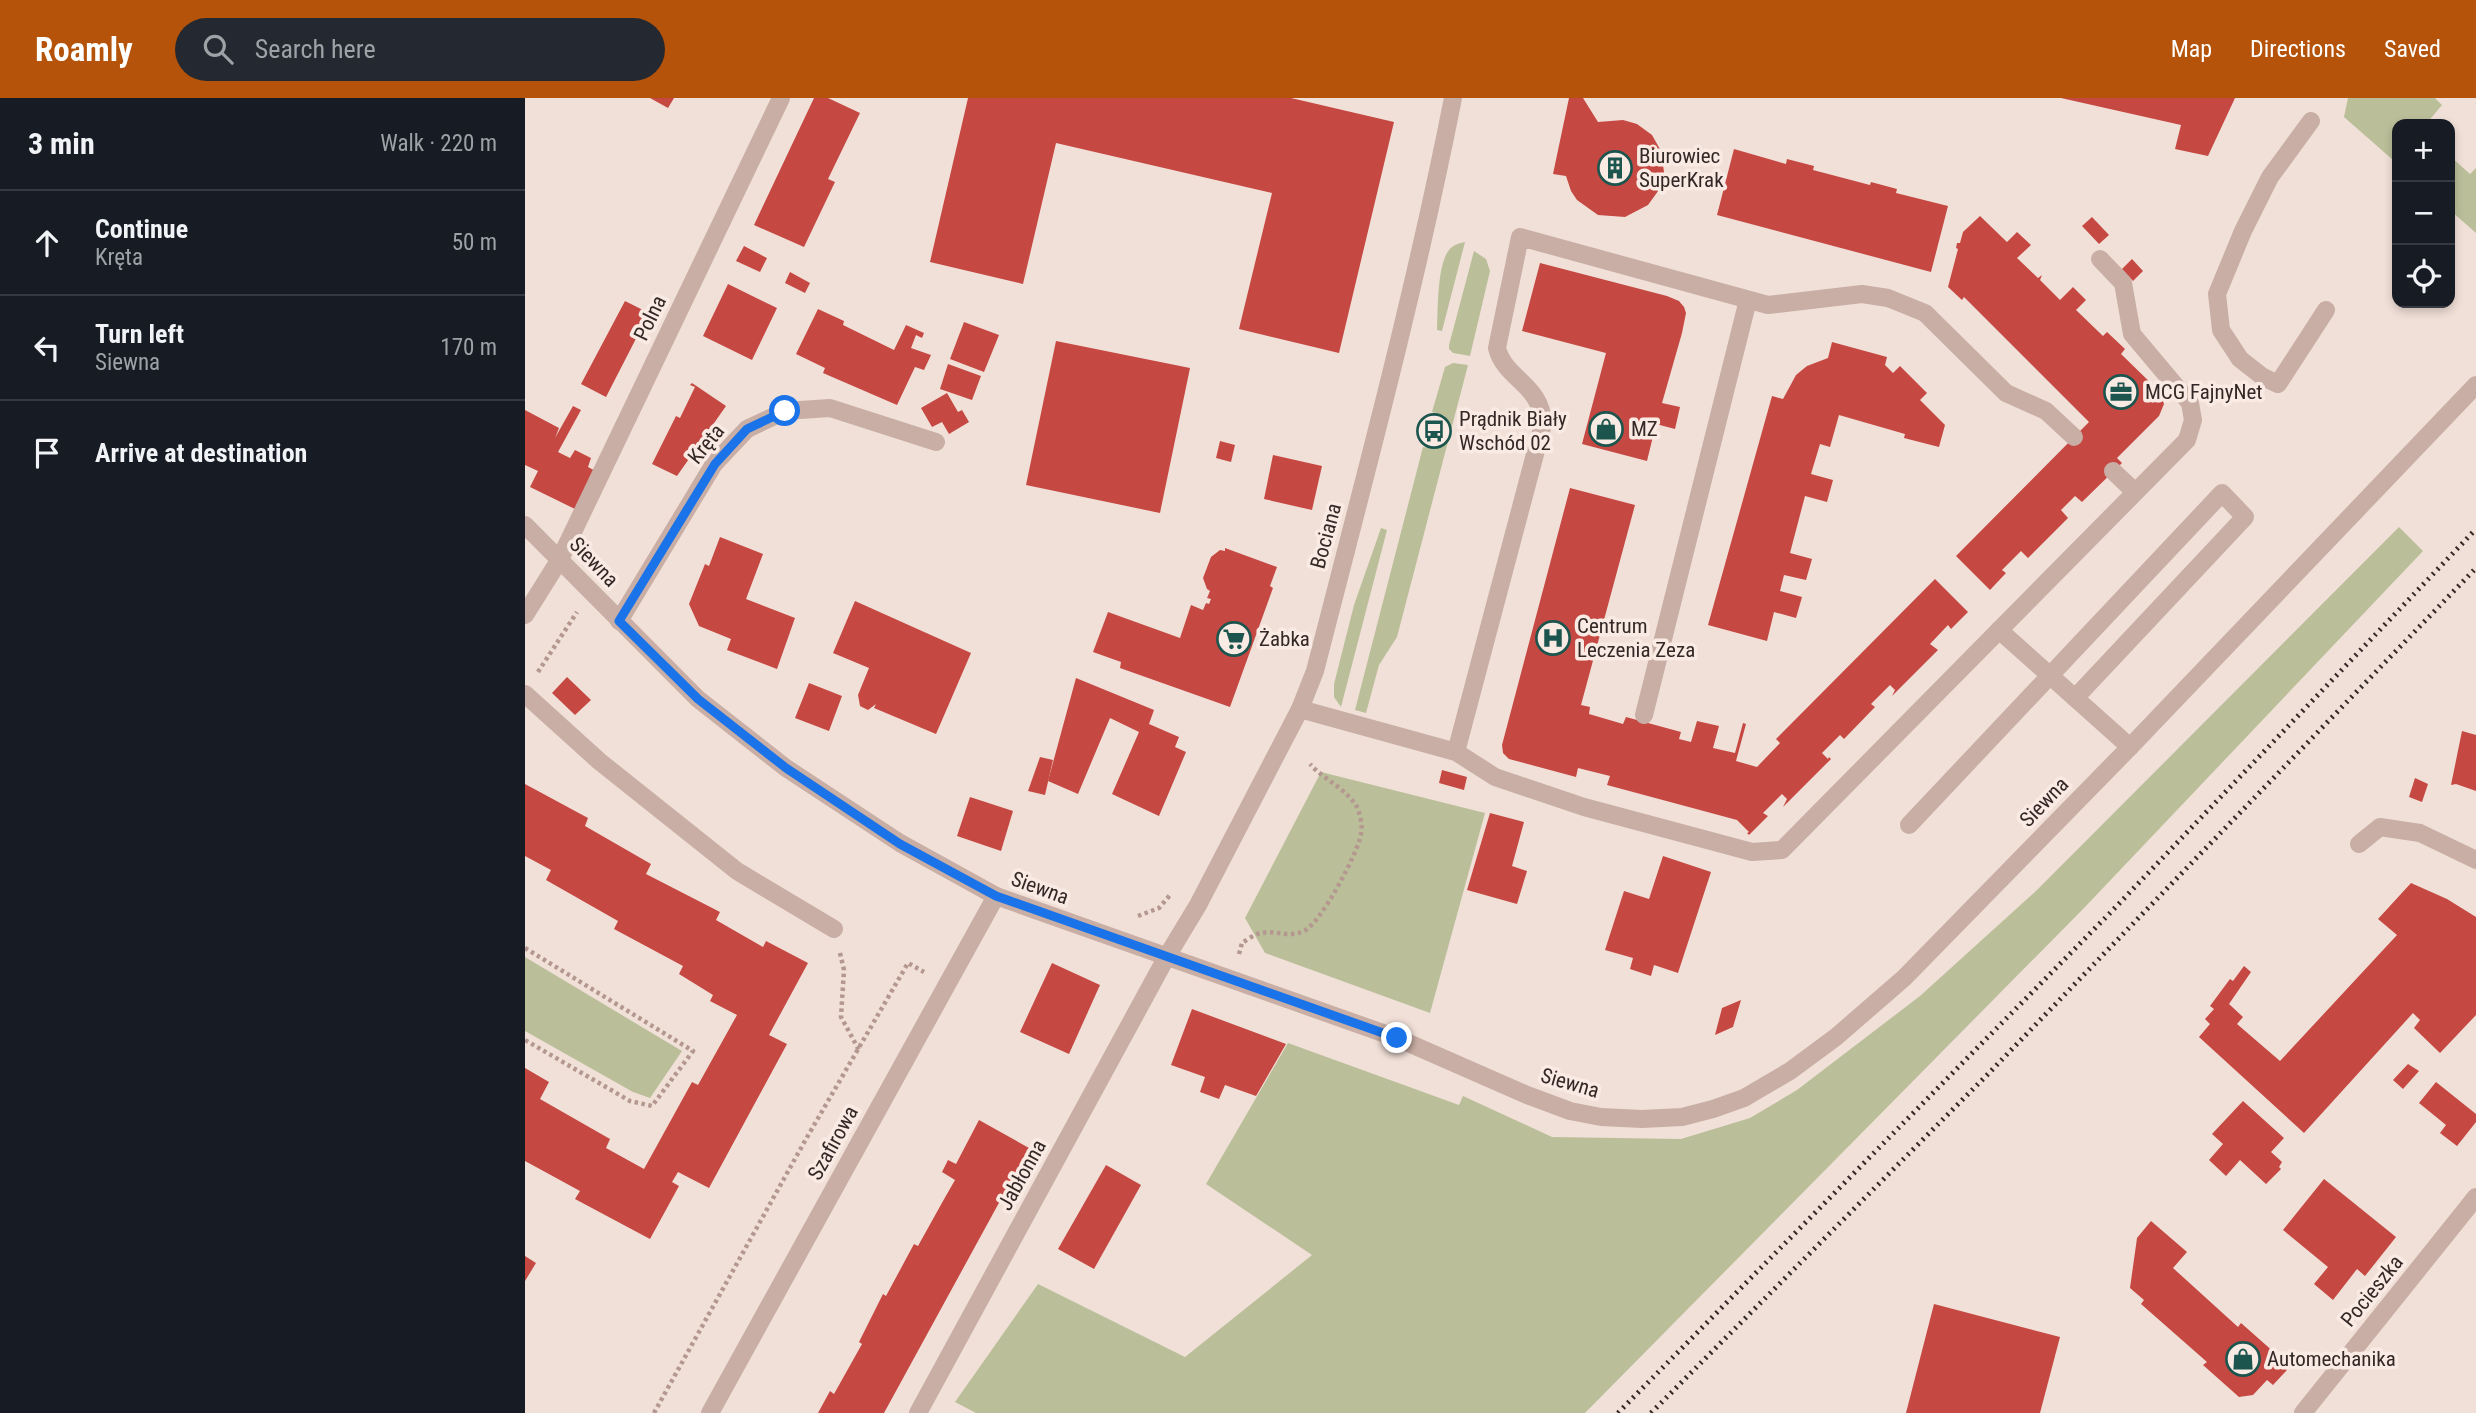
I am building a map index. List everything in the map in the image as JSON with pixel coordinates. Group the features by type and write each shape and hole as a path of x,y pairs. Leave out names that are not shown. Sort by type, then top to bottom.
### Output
{"street":[{"name":"Polna","path":"525,615 560,559 781,98"},
{"name":"Bociana","path":"1166,958 1198,905 1300,709 1315,670 1430,216 1453,98"},
{"path":"2311,121 2270,177 2243,231 2217,294 2221,330 2240,359 2263,377 2278,384 2326,310"},
{"path":"1456,752 1543,424 1542,410 1526,384 1504,365 1497,348 1520,237 1768,305 1862,294 1888,298 1925,313 2006,393 2046,411 2074,437"},
{"path":"1300,709 1456,752 1495,777 1584,807 1752,852 1782,850 2187,440 2193,420 2190,403 2132,334 2123,283 2100,259"},
{"path":"1644,715 1748,300"},
{"name":"Siewna","path":"525,525 698,699 786,768 900,844 996,896 1397,1038 1570,1111 1642,1119 1682,1116 1744,1098 1790,1071 1836,1037 1904,978 2130,747 2476,385"},
{"name":"Kręta","path":"619,621 715,464 747,429 785,411 830,408 936,442"},
{"path":"2113,471 2135,492"},
{"path":"1909,824 2222,494 2245,517 2075,698"},
{"path":"1999,630 2130,747"},
{"path":"529,688 599,761 737,871 834,929"},
{"path":"2359,844 2380,827 2420,833 2476,860"},
{"name":"Szafirowa","path":"710,1413 996,896"},
{"name":"Jabłonna","path":"918,1413 1166,958"},
{"name":"Pocieszka","path":"2303,1413 2476,1197"}],"path":[{"path":"529,688 590,591"},
{"path":"1238,958 1242,943 1255,935 1262,932 1292,934 1311,926 1322,914 1359,844 1362,830 1358,810 1349,796 1319,775 1310,764"},
{"path":"1130,917 1142,916 1159,908 1169,895 1198,905"},
{"path":"834,929 844,970 841,1017 859,1050"},
{"path":"525,948 693,1051 652,1106 630,1101 525,1040"},
{"path":"654,1413 806,1139 908,963 946,985"}],"green space":[{"path":"2348,98 2435,98 2442,105 2430,119 2392,119 2392,159 2344,117"},
{"path":"2455,160 2470,174 2476,168 2476,233 2455,214"},
{"path":"1465,242 1442,331 1437,330 1442,266 1449,250"},
{"path":"1474,251 1486,259 1490,271 1470,356 1453,353 1449,345"},
{"path":"1453,363 1468,365 1397,637 1379,665 1366,713 1355,710 1423,447 1436,449 1445,416 1432,412 1445,367"},
{"path":"2399,527 2423,551 2085,907 1585,1413 976,1413 955,1402 1038,1284 1185,1357 1312,1255 1206,1184 1288,1043 1459,1105 1463,1096 1552,1137 1681,1139 1750,1118 1797,1090 1920,996 2037,890"},
{"path":"1381,528 1387,530 1341,707 1334,697 1334,684 1354,605"},
{"path":"1321,772 1485,813 1430,1013 1265,953 1245,918"},
{"path":"525,957 682,1051 650,1098 633,1092 525,1031"}],"building":[{"path":"650,98 674,98 668,108"},
{"path":"814,98 828,98 860,113 828,179 835,182 804,247 754,225"},
{"path":"968,98 1291,98 1394,122 1339,353 1239,329 1272,193 1056,143 1023,284 930,262"},
{"name":"Biurowiec SuperKrak","path":"1569,98 1583,98 1598,122 1623,120 1637,124 1652,135 1661,151 1664,172 1661,187 1648,205 1625,217 1598,215 1577,200 1566,176 1553,174"},
{"path":"2061,98 2235,98 2208,156 2175,149 2181,125"},
{"path":"1734,149 1786,164 1787,159 1814,166 1813,170 1870,185 1871,182 1897,189 1896,193 1948,206 1931,272 1717,215"},
{"path":"1980,216 2007,242 2017,232 2031,245 2017,258 2038,278 2042,275 2040,280 2060,300 2073,287 2086,300 2076,310 2103,336 2107,332 2125,349 2121,354 2159,391 2164,404 2159,416 2117,458 2122,463 2082,502 2075,496 2061,510 2068,518 2028,558 2021,551 2002,570 2006,573 1990,590 1956,556 2089,422 1964,297 1962,300 1948,287 1958,249 1957,243 1960,243 1963,232"},
{"path":"2092,217 2109,235 2099,244 2082,226"},
{"path":"744,246 767,258 760,272 736,261"},
{"path":"2132,259 2143,271 2133,281 2122,269"},
{"path":"1540,263 1667,296 1679,301 1684,307 1686,313 1682,333 1662,403 1680,407 1675,429 1656,424 1647,461 1582,444 1606,353 1522,331"},
{"path":"790,272 810,283 805,293 785,283"},
{"path":"728,284 777,308 752,360 703,336"},
{"path":"625,301 655,316 649,328 643,325 606,397 581,384"},
{"path":"818,309 844,321 843,325 894,350 906,325 924,333 922,338 916,335 911,348 931,355 924,370 915,367 897,405 823,373 825,368 796,354"},
{"path":"964,322 999,335 984,372 950,359"},
{"path":"1056,341 1190,368 1160,513 1026,485"},
{"path":"1832,342 1887,357 1885,365 1893,373 1900,366 1927,393 1920,400 1945,425 1939,447 1839,415 1830,447 1820,444 1811,474 1833,480 1827,502 1805,496 1790,553 1812,559 1806,580 1784,575 1780,591 1802,597 1796,618 1774,612 1767,641 1708,625 1772,396 1783,399 1796,375 1807,366 1828,358"},
{"path":"948,364 981,376 972,400 940,389"},
{"path":"692,383 726,406 677,476 652,464 676,416 680,418 695,387 690,385"},
{"path":"947,393 958,412 962,410 969,422 949,434 942,422 932,427 921,408"},
{"path":"573,406 581,410 558,452 570,458 575,450 591,458 588,467 599,473 579,511 530,487 538,471 525,465 525,410 559,428 555,438"},
{"path":"1220,441 1235,445 1231,462 1216,458"},
{"path":"1273,455 1322,466 1312,510 1264,499"},
{"path":"1570,488 1635,505 1581,705 1590,707 1589,714 1623,724 1626,717 1681,732 1679,739 1691,742 1697,721 1719,726 1713,748 1735,753 1743,723 1746,724 1736,761 1757,767 1780,743 1776,739 1935,579 1968,612 1951,629 1948,625 1930,644 1938,650 1892,696 1895,690 1890,685 1871,704 1875,707 1844,739 1840,735 1822,753 1831,759 1783,807 1787,799 1782,794 1763,813 1768,816 1749,835 1737,820 1607,785 1610,776 1578,768 1576,777 1509,759 1503,753 1502,745"},
{"path":"720,537 763,554 746,599 795,618 777,669 727,650 731,639 699,626 689,604 705,564 709,566"},
{"path":"1225,548 1277,567 1270,586 1273,588 1230,707 1120,668 1121,662 1093,652 1108,612 1180,638 1191,605 1203,610 1206,603 1209,604 1211,599 1207,598 1210,591 1203,578 1211,557 1220,550 1225,551"},
{"path":"855,601 971,653 936,734 874,708 876,704 868,710 860,706 858,695 869,668 833,653"},
{"path":"567,677 591,700 575,715 552,693"},
{"path":"1076,678 1154,710 1149,724 1179,737 1175,747 1186,752 1159,816 1112,794 1139,732 1110,718 1078,794 1048,781"},
{"path":"809,683 842,696 829,731 795,718"},
{"path":"2462,731 2476,735 2476,791 2456,784 2451,785"},
{"path":"1040,757 1053,760 1045,795 1028,791"},
{"path":"1442,770 1467,777 1464,790 1439,783"},
{"path":"2415,778 2428,784 2422,802 2409,797"},
{"path":"525,784 588,818 585,826 651,864 646,874 720,912 716,920 763,947 766,941 808,963 769,1035 787,1044 709,1188 678,1172 672,1182 679,1186 650,1239 575,1199 580,1191 525,1161 525,1068 549,1082 540,1099 610,1139 606,1148 644,1169 692,1082 698,1085 737,1015 710,1001 713,995 679,974 683,966 614,929 618,921 546,880 551,870 525,856"},
{"path":"970,797 1013,811 1001,851 957,836"},
{"path":"1490,813 1524,822 1512,866 1527,871 1517,904 1467,890"},
{"path":"1663,856 1711,872 1678,973 1654,965 1651,976 1630,969 1633,958 1605,950 1624,891 1649,899"},
{"path":"2411,883 2447,899 2476,917 2476,1015 2440,1053 2414,1028 2420,1020 2413,1013 2304,1133 2199,1037 2210,1024 2205,1019 2214,1009 2210,1006 2230,979 2233,981 2244,966 2251,972 2229,1004 2243,1017 2237,1024 2280,1061 2397,935 2378,919"},
{"path":"1052,963 1100,985 1069,1054 1020,1032"},
{"path":"1741,1000 1733,1027 1715,1035 1722,1008"},
{"path":"1192,1009 1286,1044 1256,1096 1225,1085 1219,1099 1200,1092 1205,1077 1171,1065"},
{"path":"2408,1064 2419,1071 2403,1089 2393,1080"},
{"path":"2436,1082 2476,1114 2476,1122 2457,1146 2440,1133 2446,1125 2419,1103"},
{"path":"2243,1101 2284,1138 2271,1152 2282,1162 2279,1167 2281,1169 2266,1184 2240,1160 2226,1176 2209,1160 2223,1144 2212,1134"},
{"path":"979,1120 1029,1148 884,1413 818,1413 830,1391 834,1394 862,1344 859,1342 883,1294 886,1296 914,1244 918,1246 955,1180 942,1172 948,1160 956,1164"},
{"path":"1106,1165 1141,1185 1094,1269 1058,1249"},
{"path":"2324,1179 2396,1237 2365,1276 2357,1269 2333,1300 2314,1284 2328,1267 2283,1230"},
{"path":"2151,1221 2187,1252 2173,1268 2238,1327 2241,1323 2284,1361 2281,1364 2287,1370 2273,1385 2267,1380 2253,1395 2239,1397 2203,1365 2207,1362 2141,1304 2144,1300 2130,1288 2137,1238"},
{"path":"525,1256 536,1263 525,1281"},
{"path":"1934,1304 2060,1337 2040,1413 1906,1413"}],"railway":[{"path":"1618,1413 2112,911 2476,529"},
{"path":"1651,1413 1989,1073 2476,568"}],"place":[{"name":"Biurowiec SuperKrak","path":"1615,168"},
{"name":"MCG FajnyNet","path":"2121,392"},
{"name":"MZ","path":"1606,429"},
{"name":"Prądnik Biały Wschód 02","path":"1434,431"},
{"name":"Centrum Leczenia Zeza","path":"1553,638"},
{"name":"Żabka","path":"1234,639"},
{"name":"Automechanika","path":"2243,1359"}],"route":[{"path":"785,411 747,429 715,464 619,621 698,699 786,768 900,844 996,896 1397,1038"}]}
